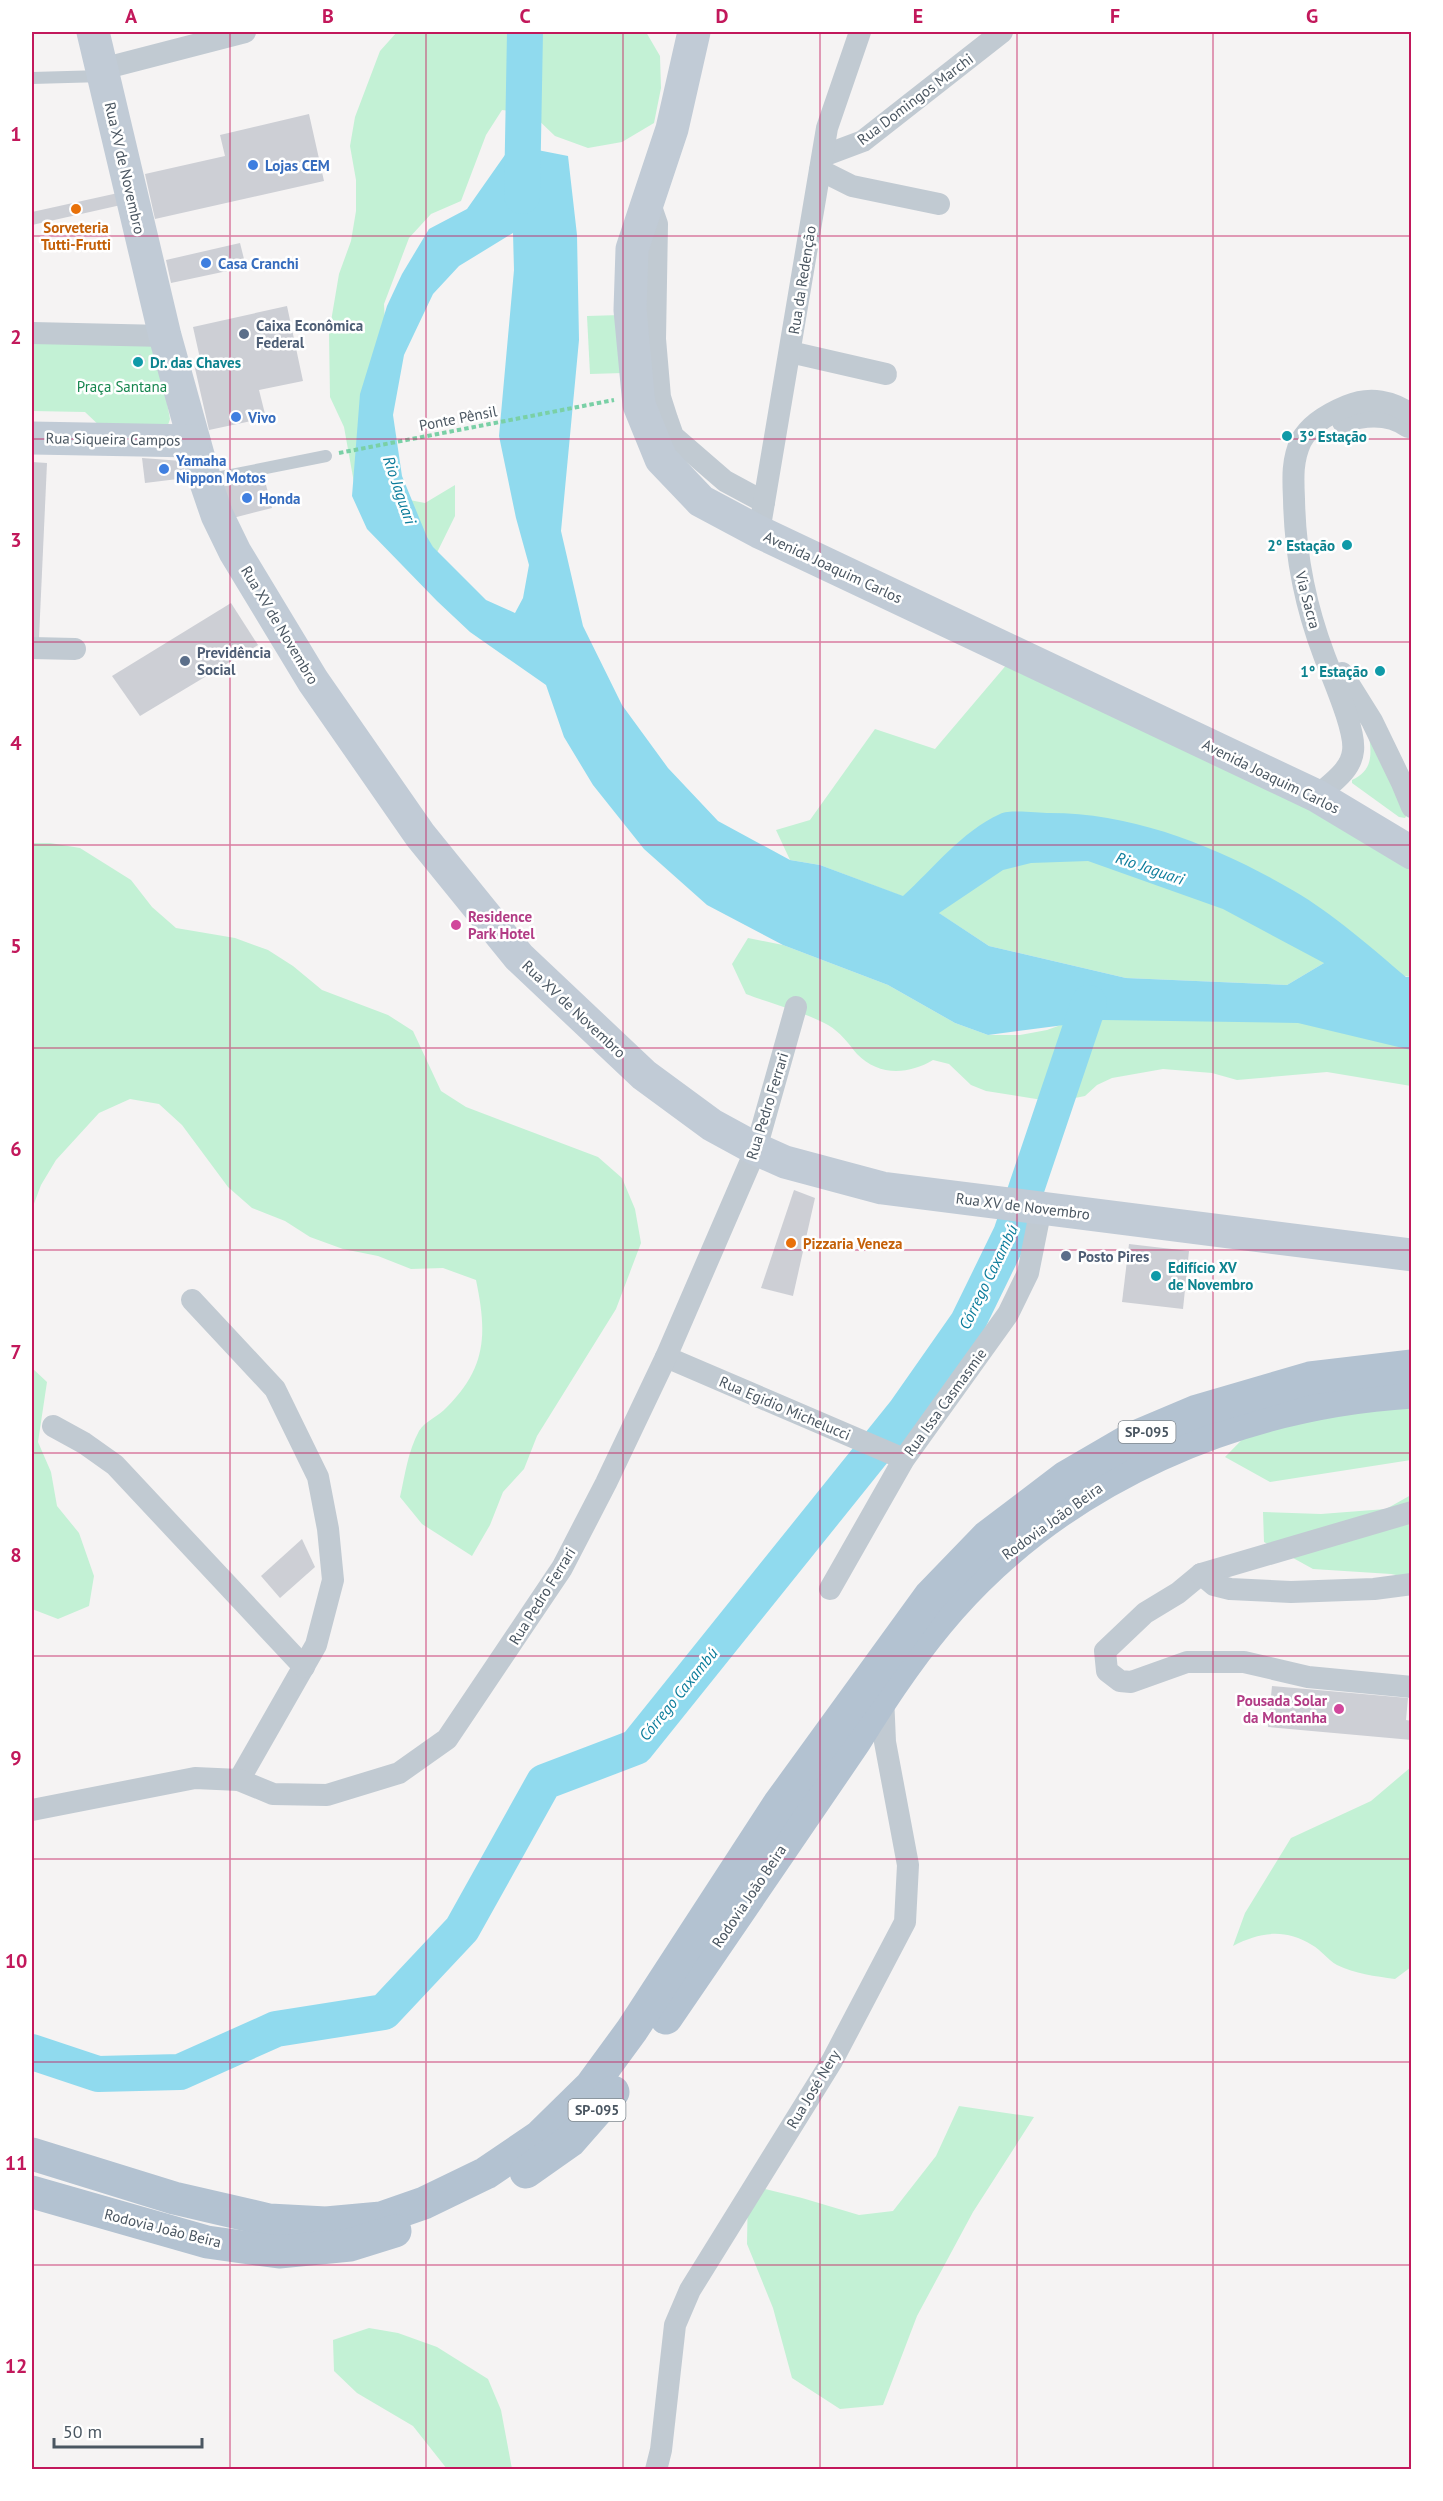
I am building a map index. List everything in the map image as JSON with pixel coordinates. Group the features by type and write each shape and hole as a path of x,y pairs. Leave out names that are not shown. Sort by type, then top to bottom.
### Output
{"main road":[{"name":"Rua XV de Novembro","path":"93,32 165,336 205,480 217,515 235,552 313,681 420,835 519,957 644,1075 711,1125 756,1149 785,1162 882,1188 1412,1255"},
{"name":"Avenida Joaquim Carlos","path":"694,32 672,129 633,249 630,310 639,405 661,459 701,501 761,517 1317,796 1412,853"},
{"name":"Rua Siqueira Campos","path":"32,438 194,441"},
{"name":"Rodovia João Beira","path":"32,2154 184,2200 269,2220 326,2223 381,2218 424,2203 486,2173 539,2137 591,2086 632,2030 779,1804 930,1596 996,1530 1066,1477 1133,1438 1197,1412 1310,1378 1412,1366"},
{"name":"Rodovia João Beira","path":"32,2192 207,2242 279,2252 350,2245 426,2221 501,2189 570,2141 623,2080 855,1742 883,1696 950,1608 1010,1549 1087,1492 1149,1458 1255,1417 1313,1403 1412,1392"}],"street":[{"path":"103,73 245,32"},
{"name":"Rua da Redenção","path":"761,517 827,128 860,32"},
{"name":"Rua Domingos Marchi","path":"822,163 863,141 1002,32"},
{"path":"822,163 852,186 939,204"},
{"path":"32,333 165,336"},
{"path":"790,352 886,375"},
{"name":"Via Sacra","path":"1412,415 1398,405 1378,400 1357,402 1333,412 1312,427 1302,440 1293,462 1295,534 1301,578 1330,661 1372,721 1412,807"},
{"name":"Via Sacra","path":"1317,796 1347,767 1354,751 1350,728 1308,577 1305,471 1318,439 1341,422 1362,416 1397,419 1412,430"},
{"path":"32,648 75,650"},
{"name":"Rua Pedro Ferrari","path":"32,1810 195,1778 239,1780 273,1794 327,1795 399,1773 447,1739 562,1568 606,1483 666,1357 756,1149 796,1007"},
{"name":"Rua Issa Casmasmie","path":"830,1589 898,1456 1008,1314 1028,1273 1029,1206"},
{"path":"192,1300 275,1389 318,1477 328,1529 333,1580 316,1645 239,1780"},
{"name":"Rua Egidio Michelucci","path":"666,1357 898,1456"},
{"path":"53,1426 84,1443 115,1465 304,1667"},
{"path":"1412,1512 1201,1574 1178,1593 1145,1613 1105,1651 1107,1671 1120,1681 1131,1682 1187,1662 1244,1662 1308,1677 1412,1687"},
{"path":"1201,1574 1214,1586 1281,1592 1374,1589 1412,1584"},
{"name":"Rua José Nery","path":"656,2469 661,2450 675,2325 690,2290 832,2061 905,1922 908,1865 885,1742 883,1696"}],"lane":[{"path":"32,78 103,73"},
{"path":"205,480 326,456"}],"path":[{"name":"Ponte Pênsil","path":"326,456 594,404"}],"green space":[{"path":"397,32 646,32 660,56 661,88 654,123 622,142 588,148 555,136 532,114 502,110 486,135 461,201 431,214 409,238 384,304 394,497 425,503 455,485 455,516 425,577 356,494 344,427 330,397 329,333 339,274 351,241 356,211 356,180 350,146 355,117 380,51"},
{"path":"621,315 623,373 590,374 587,316"},
{"name":"Praça Santana","path":"32,341 152,344 157,349 170,419 168,425 102,428 85,412 32,411"},
{"path":"1008,663 1411,859 1411,977 1324,963 1287,985 1126,978 989,946 928,906 820,865 790,860 776,830 810,820 875,729 935,749"},
{"path":"1369,736 1409,812 1405,818 1399,817 1352,783 1352,780 1364,772 1369,762"},
{"path":"32,843 50,843 80,848 131,880 152,907 176,928 235,938 268,950 293,966 322,990 388,1015 413,1031 441,1091 466,1107 598,1157 622,1178 635,1209 641,1243 616,1309 537,1436 524,1469 503,1492 490,1525 472,1556 422,1524 400,1497 409,1455 419,1431 444,1410 460,1392 477,1363 481,1348 482,1317 476,1280 443,1268 411,1269 378,1256 343,1249 310,1237 285,1221 252,1208 228,1187 182,1125 159,1104 130,1099 99,1113 56,1160 41,1185 32,1209"},
{"path":"748,938 783,945 888,985 955,1023 988,1035 1020,1035 1047,1030 1094,1013 1300,1011 1411,1044 1411,1086 1327,1072 1237,1080 1212,1073 1163,1069 1112,1078 1097,1085 1085,1096 1055,1102 986,1091 971,1085 949,1064 933,1060 914,1068 884,1070 865,1061 840,1034 828,1025 799,1012 746,994 732,964"},
{"path":"32,1368 47,1382 38,1442 51,1472 57,1506 79,1533 94,1576 89,1606 58,1619 32,1609"},
{"path":"1411,1397 1411,1460 1270,1482 1225,1457 1273,1408"},
{"path":"1411,1495 1411,1578 1391,1574 1313,1569 1264,1542 1263,1512 1321,1514 1386,1509"},
{"path":"1411,1767 1411,1967 1395,1979 1358,1973 1337,1965 1315,1947 1302,1940 1282,1934 1262,1935 1233,1946 1245,1913 1291,1838 1371,1801"},
{"path":"959,2106 1034,2117 973,2212 917,2316 883,2405 840,2409 792,2378 773,2308 747,2244 748,2185 859,2215 893,2211 936,2156"},
{"path":"369,2328 398,2333 437,2347 488,2379 501,2410 512,2469 447,2469 413,2426 357,2393 334,2371 333,2340"}],"water":[{"path":"512,145 568,156 577,235 579,340 561,531 583,626 622,705 668,768 718,821 790,860 820,865 903,896 960,840 1004,813 1082,815 1114,819 1176,836 1207,847 1294,891 1337,920 1406,977 1411,977 1411,1050 1298,1023 1103,1020 988,1035 955,1023 888,985 783,945 707,905 644,849 593,785 564,737 546,685 470,632 437,601 367,529 352,496 360,394 387,306 402,274 429,229 467,209","holes":["513,233 514,270 499,436 516,518 529,565 523,598 515,613 486,600 433,547 402,476 393,415 404,355 433,294 459,266","1088,861 1223,909 1324,963 1287,985 1126,978 989,946 939,913 1003,870 1031,863"]}],"building":[{"name":"Lojas CEM","path":"309,114 324,181 155,219 145,174 225,156 220,135"},
{"name":"Sorveteria Tutti-Frutti","path":"118,193 121,205 32,225 32,212"},
{"name":"Casa Cranchi","path":"240,243 246,267 171,283 166,260"},
{"path":"287,306 303,381 259,390 266,418 209,430 194,364 201,363 193,327"},
{"name":"Dr. das Chaves","path":"140,354 146,361 136,369 130,362"},
{"name":"Yamaha Nippon Motos","path":"142,458 182,461 186,478 145,483"},
{"path":"32,462 47,463 39,638 32,637"},
{"name":"Honda","path":"264,477 272,508 229,519 221,487"},
{"name":"Previdência Social","path":"231,603 258,645 140,716 112,676"},
{"name":"Pizzaria Veneza","path":"794,1190 815,1198 793,1296 761,1288"},
{"name":"Edifício XV de Novembro","path":"1129,1244 1189,1251 1183,1309 1122,1302"},
{"path":"302,1539 315,1567 280,1598 261,1576"},
{"name":"Pousada Solar da Montanha","path":"1272,1686 1408,1698 1406,1720 1412,1721 1412,1740 1268,1727"}],"waterway":[{"name":"Rio Jaguari","path":"522,196 525,32"},
{"name":"Córrego Caxambú","path":"32,2052 98,2074 180,2072 276,2029 384,2012 462,1929 544,1782 636,1747 905,1412 968,1322 1011,1234 1089,1003"}],"place":[{"name":"Lojas CEM","path":"253,165"},
{"name":"Sorveteria Tutti-Frutti","path":"76,209"},
{"name":"Casa Cranchi","path":"206,263"},
{"name":"Caixa Econômica Federal","path":"244,334"},
{"name":"Dr. das Chaves","path":"138,362"},
{"name":"Vivo","path":"236,417"},
{"name":"3° Estação","path":"1287,436"},
{"name":"Yamaha Nippon Motos","path":"164,469"},
{"name":"Honda","path":"247,498"},
{"name":"2° Estação","path":"1347,545"},
{"name":"Previdência Social","path":"185,661"},
{"name":"1° Estação","path":"1380,671"},
{"name":"Residence Park Hotel","path":"456,925"},
{"name":"Pizzaria Veneza","path":"791,1243"},
{"name":"Posto Pires","path":"1066,1256"},
{"name":"Edifício XV de Novembro","path":"1156,1276"},
{"name":"Pousada Solar da Montanha","path":"1339,1709"}]}
